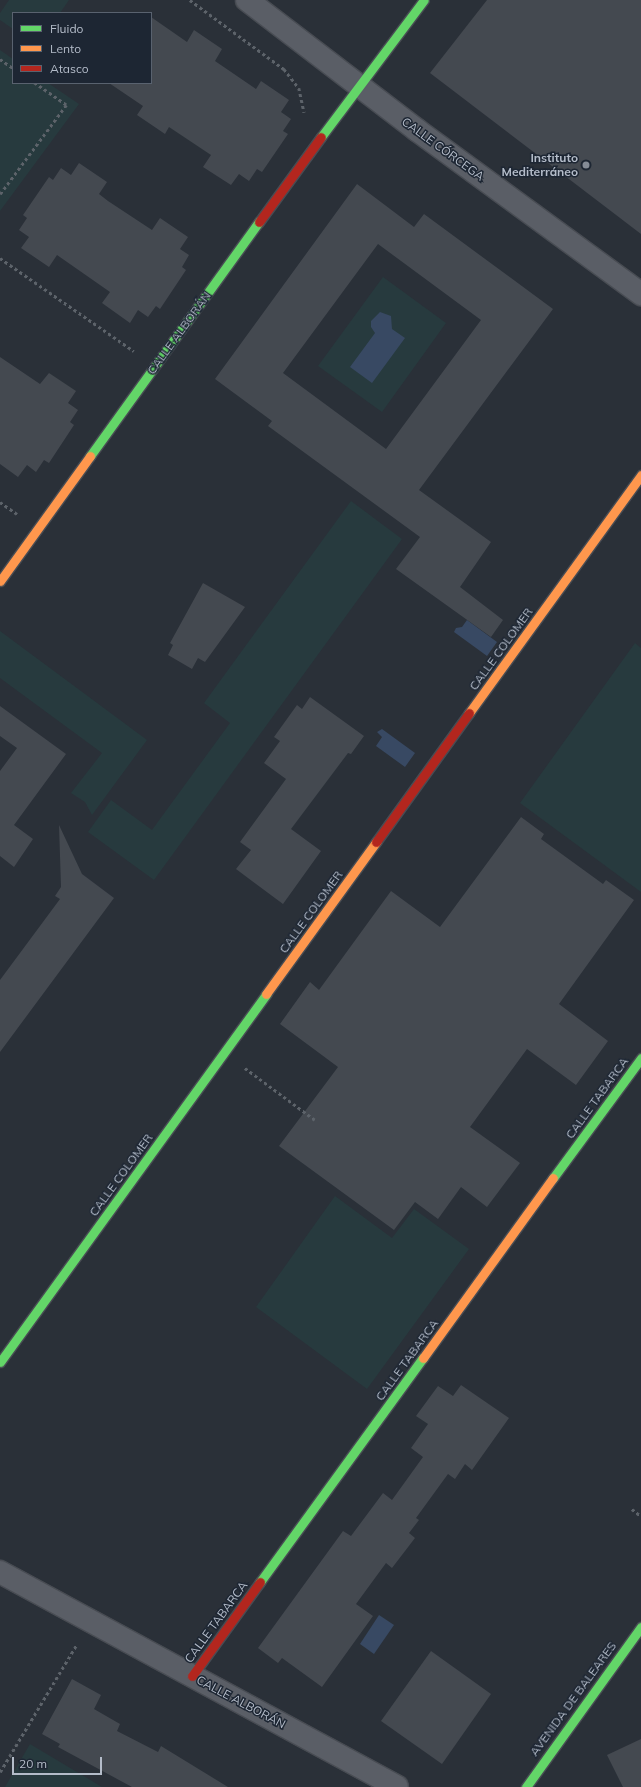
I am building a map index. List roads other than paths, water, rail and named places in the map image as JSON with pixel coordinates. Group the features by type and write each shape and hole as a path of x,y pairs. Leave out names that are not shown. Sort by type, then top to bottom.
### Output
{"street":[{"name":"CALLE CÓRCEGA","path":"246,0 358,85 641,294"},
{"name":"CALLE ALBORÁN","path":"0,581 358,85 424,0"},
{"name":"CALLE COLOMER","path":"0,1362 641,475"},
{"name":"CALLE TABARCA","path":"192,1676 641,1058"},
{"name":"CALLE ALBORÁN","path":"0,1572 397,1787"},
{"name":"AVENIDA DE BALEARES","path":"526,1787 641,1627"}],"water":[{"path":"380,312 391,316 392,329 405,338 372,383 350,367 375,333 371,327 371,321"},
{"path":"467,620 497,642 487,656 454,632 456,628 462,627"},
{"path":"382,729 415,753 405,767 376,746 382,737 377,732"},
{"path":"379,1615 394,1625 374,1654 360,1644"}],"place":[{"name":"Instituto Mediterráneo","path":"586,165"}]}
